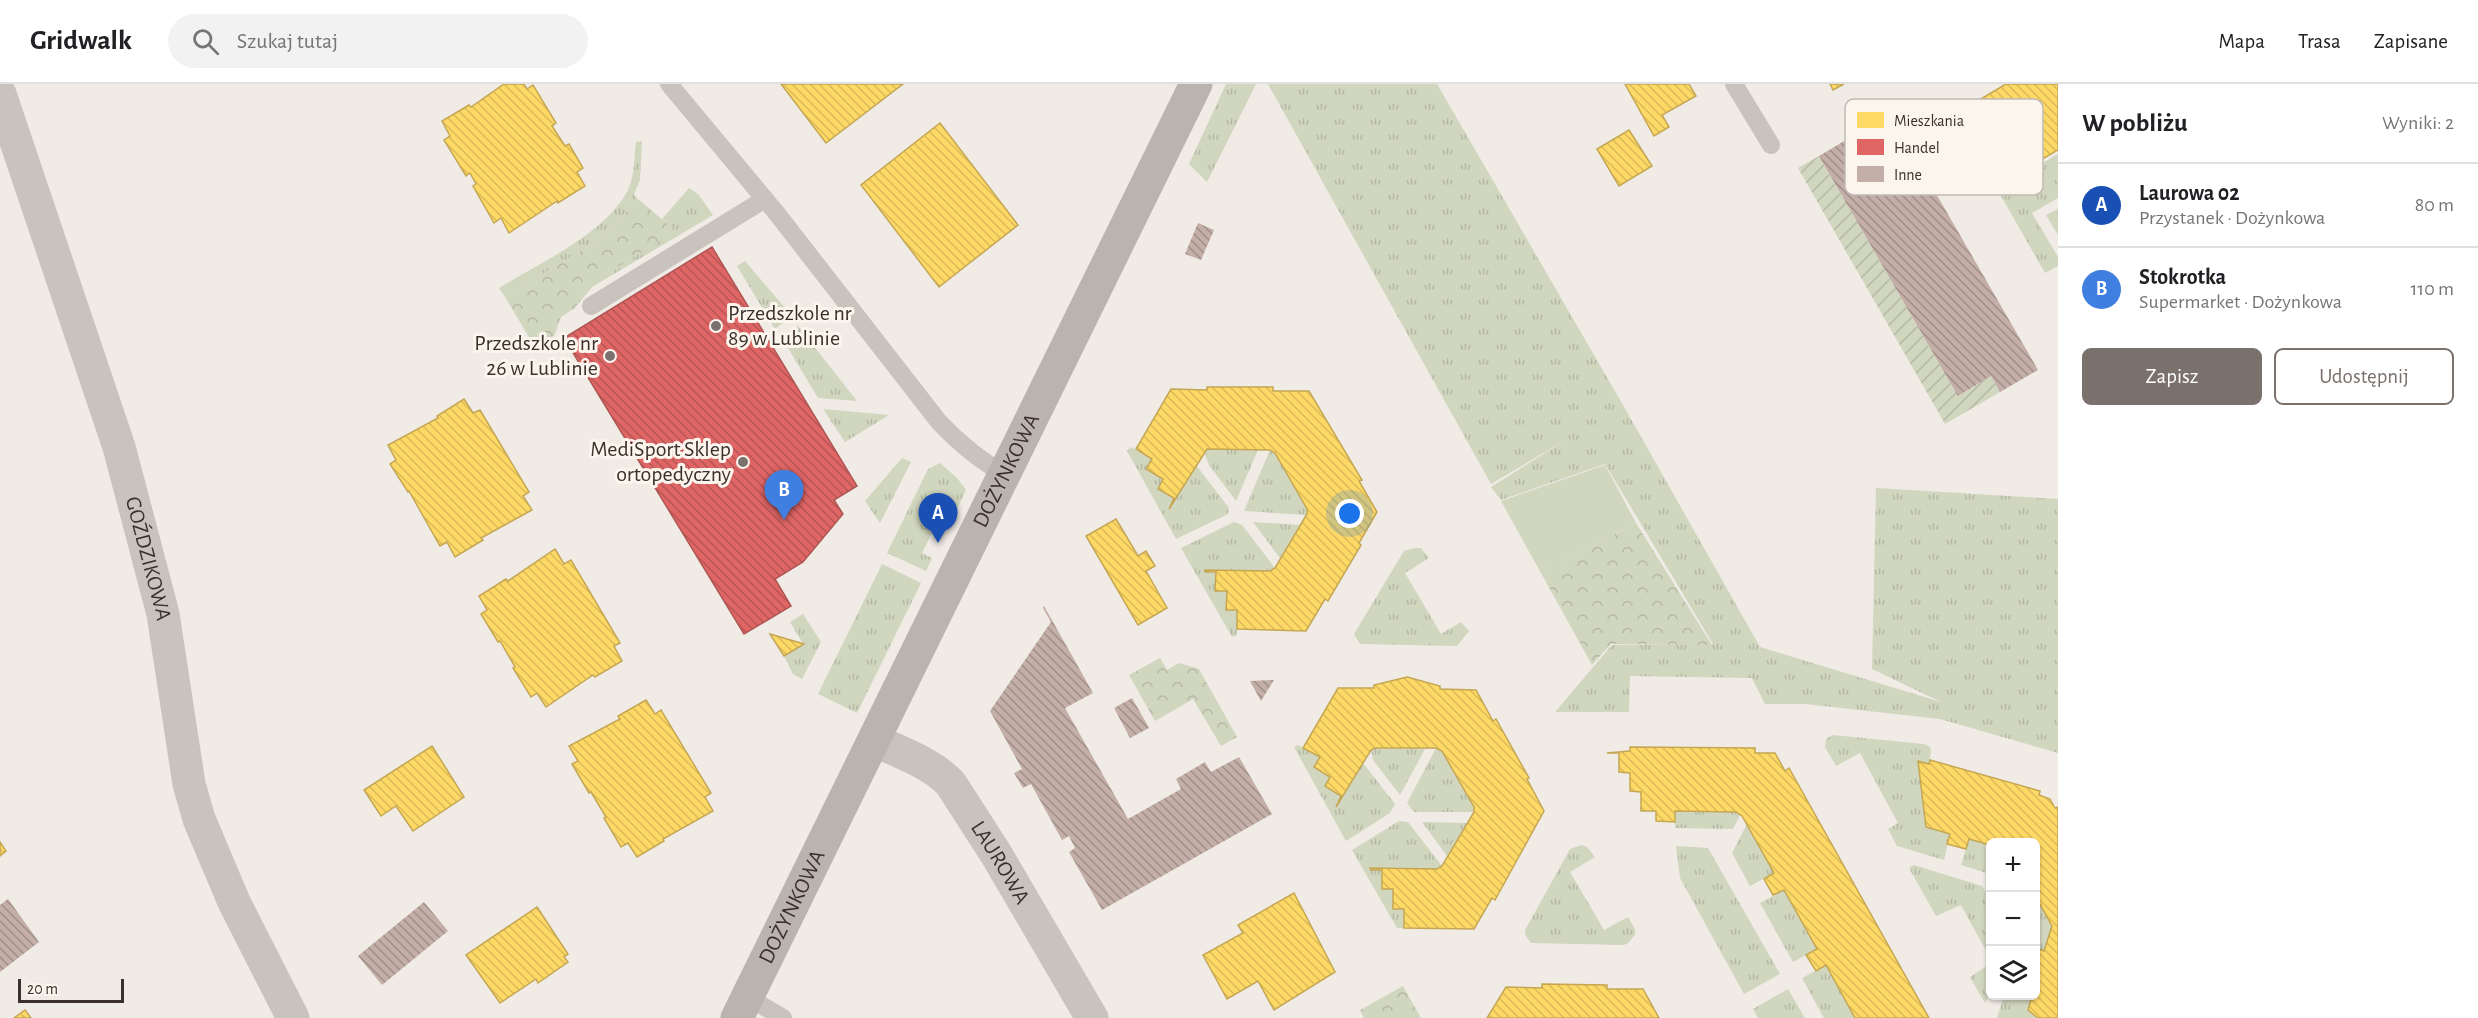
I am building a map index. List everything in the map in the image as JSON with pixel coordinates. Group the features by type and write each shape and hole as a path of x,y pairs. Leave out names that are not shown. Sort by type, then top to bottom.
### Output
{"street":[{"name":"DOŻYNKOWA","path":"743,1007 1196,84"},
{"name":"GOŹDZIKOWA","path":"0,94 119,447 163,614 189,784 199,819 234,902 293,1018"},
{"name":"LAUROWA","path":"874,740 927,766 945,777 951,784 996,854 1092,1018"}],"lane":[{"path":"669,84 765,199 939,422 983,463 1004,474"},
{"path":"1734,84 1771,146"},
{"path":"591,306 765,199"},
{"path":"743,1007 763,1004 783,1018"}],"green space":[{"path":"1226,84 1256,84 1207,182 1189,164"},
{"path":"1268,84 1437,84 1760,647 1941,702 1872,669 1876,488 2058,499 2058,753 1940,719 1805,704 1765,704 1752,678 1630,676 1629,712 1555,712 1612,645 1713,644 1605,464 1501,500 1491,487 1564,441 1491,484"},
{"path":"642,141 640,180 634,194 637,198 607,235 505,297 499,288 570,246 603,221 616,207 627,192 632,180 636,142"},
{"path":"2058,154 2058,198 2032,213 2058,257 2058,266 2045,273 2000,195 2043,195 2043,163"},
{"path":"1819,156 1958,396 1991,376 2000,392 1945,424 1798,168"},
{"path":"689,188 698,194 713,215 592,287 575,308 589,284 672,228 662,219"},
{"path":"637,198 672,228 667,237 589,284 575,308 561,317 554,336 536,349 505,297 607,235"},
{"path":"2058,209 2058,235 2046,215"},
{"path":"745,261 792,316 775,329 737,266"},
{"path":"798,326 857,401 818,398 782,338"},
{"path":"823,409 889,415 845,442"},
{"path":"1131,447 1152,459 1163,479 1158,489 1174,498 1168,509 1196,465 1229,508 1228,514 1176,539 1127,451"},
{"path":"1207,449 1258,450 1236,501 1209,465 1204,452"},
{"path":"1270,450 1275,453 1307,509 1306,515 1244,511"},
{"path":"902,458 911,462 880,523 865,501"},
{"path":"940,463 958,479 966,490 947,530 936,525 922,553 932,558 926,571 887,553 928,469"},
{"path":"1605,465 1636,523 1541,573 1501,501"},
{"path":"1234,522 1242,525 1275,568 1270,571 1205,570 1216,572 1215,591 1227,591 1226,610 1237,610 1237,635 1232,637 1181,548"},
{"path":"1253,522 1300,525 1280,558"},
{"path":"1636,523 1712,645 1611,644 1592,665 1541,573"},
{"path":"1421,548 1429,558 1405,573 1441,634 1461,622 1469,631 1457,646 1360,644 1354,634 1404,551"},
{"path":"882,564 921,583 857,713 818,694"},
{"path":"803,614 821,642 802,679 793,674 784,656 803,644 790,622"},
{"path":"1160,658 1167,670 1179,663 1199,669 1237,737 1221,746 1193,699 1155,721 1129,675"},
{"path":"1833,735 1924,744 1930,747 1929,764 1918,762 1926,827 1950,834 1944,860 1897,846 1888,829 1898,823 1860,753 1836,766 1825,747 1826,739"},
{"path":"1298,745 1320,757 1314,767 1330,777 1325,787 1341,796 1336,807 1363,763 1395,804 1390,813 1346,841 1294,747"},
{"path":"1375,748 1425,749 1400,795 1373,760 1371,750"},
{"path":"1436,748 1442,751 1474,807 1474,812 1414,812 1407,803"},
{"path":"1675,811 1736,812 1740,815 1733,829 1675,828"},
{"path":"1399,821 1408,822 1442,866 1437,869 1382,870 1382,889 1393,889 1393,908 1404,909 1404,928 1397,928 1352,850"},
{"path":"1422,822 1467,823 1447,856"},
{"path":"1747,824 1774,873 1750,886 1732,853"},
{"path":"1969,839 1986,844 1986,873 1961,865"},
{"path":"1582,845 1587,847 1595,857 1570,872 1604,930 1628,917 1635,929 1635,935 1624,945 1531,943 1525,935 1525,930 1570,849"},
{"path":"1676,846 1708,848 1780,974 1744,994 1680,878"},
{"path":"1914,865 1982,886 1986,893 1986,951 1961,905 1936,916 1909,868"},
{"path":"1784,890 1817,949 1793,962 1760,903"},
{"path":"2040,904 2052,926 2044,951 2040,950"},
{"path":"1826,965 1855,1018 1824,1018 1802,978"},
{"path":"1986,967 1985,1003 1970,977"},
{"path":"1403,986 1421,1018 1364,1018 1360,1010"},
{"path":"1788,989 1805,1018 1758,1018 1753,1009"},
{"path":"2003,1000 2031,1000 2028,1010 2038,1018 1997,1018"}],"building: Mieszkania":[{"path":"504,84 524,84 527,89 533,85 556,123 552,126 565,146 569,144 583,168 577,172 585,186 558,203 557,201 509,233 501,218 494,223 473,186 476,184 470,173 466,176 444,140 450,136 442,121 469,105 471,107"},
{"path":"781,84 903,84 826,143"},
{"path":"1625,84 1689,84 1696,96 1662,115 1669,127 1654,136"},
{"path":"1830,84 1844,84 1833,90"},
{"path":"2006,84 2058,84 2058,150 2043,159 2043,99 1981,99"},
{"path":"940,123 1018,225 939,287 861,185"},
{"path":"1629,130 1652,166 1619,186 1597,149"},
{"path":"1207,387 1273,387 1273,391 1309,391 1362,480 1359,481 1377,512 1359,543 1361,545 1328,601 1325,599 1306,631 1237,629 1237,610 1226,610 1227,591 1215,591 1216,572 1205,572 1205,570 1270,571 1275,568 1307,514 1307,509 1275,453 1270,450 1207,449 1169,509 1174,498 1158,489 1163,479 1146,469 1152,459 1136,449 1171,389 1207,390"},
{"path":"464,399 473,413 480,410 529,492 523,496 532,510 481,538 483,540 455,557 447,542 440,546 409,491 390,464 396,460 388,445 438,418 437,416"},
{"path":"1116,519 1138,556 1146,551 1155,566 1146,571 1167,608 1138,625 1086,536"},
{"path":"555,549 564,564 571,560 620,643 614,646 622,661 595,677 593,675 546,707 537,693 531,697 513,668 515,667 500,641 498,642 481,614 487,610 479,596 506,579 508,581"},
{"path":"770,634 804,644 784,656"},
{"path":"1407,677 1440,686 1440,689 1476,690 1493,721 1496,719 1529,778 1527,779 1544,811 1495,900 1492,898 1474,929 1404,928 1404,909 1393,909 1393,889 1382,889 1382,870 1371,870 1370,868 1437,869 1442,866 1474,812 1474,807 1442,751 1436,748 1375,748 1371,750 1336,807 1341,796 1325,786 1330,777 1314,767 1320,757 1303,748 1338,688 1374,688 1374,685"},
{"path":"646,700 655,714 661,710 711,793 705,797 713,811 663,839 664,841 637,857 628,843 621,847 604,818 606,817 572,764 578,761 569,746 620,719 618,716"},
{"path":"432,746 464,797 413,831 396,806 381,816 364,790"},
{"path":"1630,747 1755,748 1755,753 1775,753 1785,771 1789,768 1929,1018 1855,1018 1826,965 1816,971 1806,955 1817,949 1784,890 1773,895 1764,879 1774,873 1742,816 1736,812 1675,811 1675,822 1656,821 1656,811 1641,811 1641,792 1630,791 1630,773 1619,772 1619,753 1607,753 1630,751"},
{"path":"1930,760 2040,791 2039,795 2050,799 2055,808 2058,807 2058,1018 2038,1018 2028,1010 2031,1000 2040,1000 2040,950 2044,951 2052,926 2040,904 2040,838 1986,838 1986,844 1969,839 1966,849 1947,844 1950,834 1926,827 1918,761 1929,764"},
{"path":"0,842 6,851 0,856"},
{"path":"1294,893 1335,972 1274,1010 1258,981 1227,999 1203,955 1243,933 1238,925"},
{"path":"537,907 568,954 564,957 568,962 538,983 536,979 500,1003 466,955"},
{"path":"1542,984 1607,985 1607,989 1643,989 1659,1018 1487,1018 1506,987 1542,988"},
{"path":"25,1010 31,1018 14,1018"}],"building: Handel":[{"path":"712,247 857,486 834,500 843,514 803,562 775,579 791,606 744,634 564,338"}],"building: Inne":[{"path":"1845,141 1845,195 1937,195 2038,370 2000,392 1991,376 1958,396 1819,156"},
{"path":"1198,223 1214,230 1201,260 1185,254"},
{"path":"1044,606 1093,693 1065,708 1128,819 1181,789 1176,779 1205,762 1211,772 1239,757 1272,814 1102,910 1069,852 1075,848 1069,836 1062,840 1031,784 1023,788 1014,773 1022,769 990,711 1051,622"},
{"path":"1274,680 1261,701 1250,681"},
{"path":"1132,698 1149,728 1130,738 1114,708"},
{"path":"8,899 39,942 0,972 0,905"},
{"path":"424,902 448,931 382,985 358,956"}],"place":[{"name":"Przedszkole nr 89 w Lublinie","path":"716,326"},
{"name":"Przedszkole nr 26 w Lublinie","path":"610,356"},
{"name":"MediSport Sklep ortopedyczny","path":"743,462"},
{"name":"Stokrotka","path":"784,520"},
{"name":"Laurowa 02","path":"938,543"}]}
